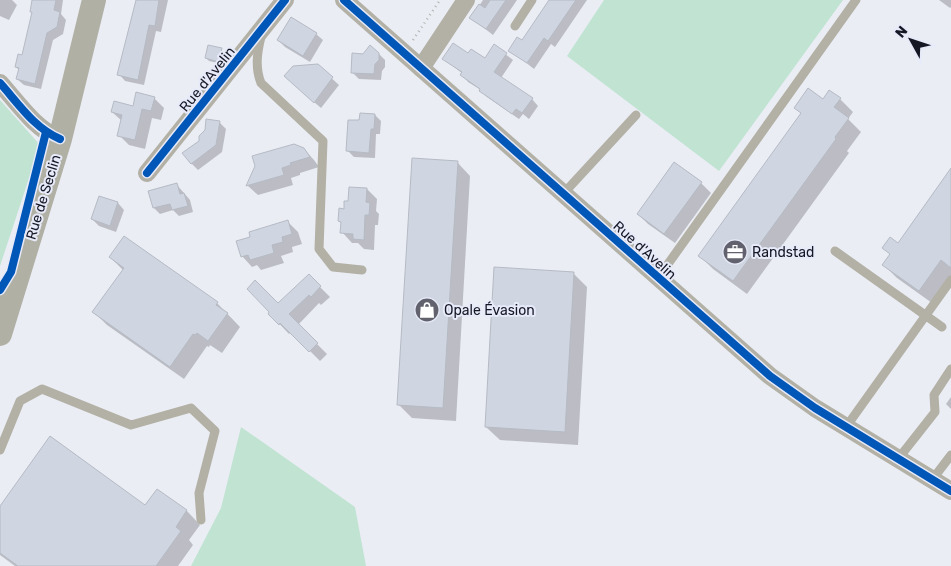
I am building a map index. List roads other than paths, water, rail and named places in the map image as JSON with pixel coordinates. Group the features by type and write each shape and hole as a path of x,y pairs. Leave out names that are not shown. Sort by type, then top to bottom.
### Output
{"main road":[{"name":"Rue de Seclin","path":"0,334 60,139 94,0"}],"street":[{"name":"Rue d'Avelin","path":"147,173 285,0"},
{"name":"Rue d'Avelin","path":"344,0 770,376 797,396 951,491"},
{"path":"421,68 466,0"},
{"path":"0,83 38,126 60,139"}],"lane":[{"path":"515,26 532,0"},
{"path":"658,278 856,0"},
{"path":"262,30 257,53 257,73 261,83 323,141 318,248 333,268 362,270"},
{"path":"563,194 636,116"},
{"path":"835,251 942,327"},
{"path":"846,427 951,280"},
{"path":"898,459 935,412 934,394 951,369"},
{"path":"0,450 20,401 42,389 131,425 191,408 215,431 199,493 201,520"},
{"path":"932,480 951,455"}],"place":[{"name":"Randstad","path":"735,252"},
{"name":"Opale Évasion","path":"427,310"}]}
